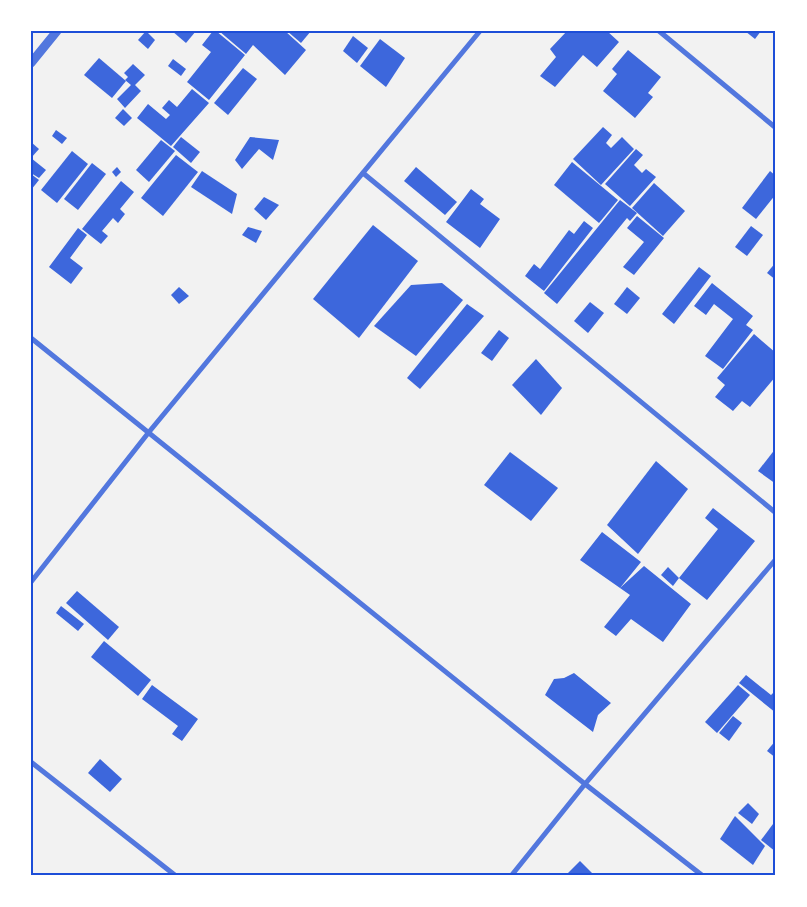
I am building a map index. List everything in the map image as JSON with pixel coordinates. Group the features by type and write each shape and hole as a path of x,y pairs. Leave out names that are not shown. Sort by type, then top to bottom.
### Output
{"street":[{"path":"31,63 57,31"},
{"path":"31,582 149,432 480,31"},
{"path":"659,31 776,128"},
{"path":"363,173 776,513"},
{"path":"31,338 585,784 703,876"},
{"path":"511,876 585,784 776,560"},
{"path":"31,762 176,876"}],"building":[{"path":"146,31 155,40 148,49 138,40"},
{"path":"172,31 196,31 186,43"},
{"path":"213,31 216,31 245,55 209,100 187,82 211,52 202,45"},
{"path":"219,31 285,31 306,50 285,75 253,45 246,54"},
{"path":"287,31 311,31 301,43"},
{"path":"567,31 607,31 619,42 597,67 583,55 555,87 540,76 556,57 550,49"},
{"path":"745,31 761,31 755,39"},
{"path":"353,36 368,48 357,63 343,51"},
{"path":"380,39 405,58 386,87 360,66"},
{"path":"628,50 661,77 648,93 653,97 635,118 603,91 617,74 612,69"},
{"path":"99,58 126,81 112,98 84,75"},
{"path":"173,59 186,69 181,76 168,66"},
{"path":"133,64 145,75 135,85 141,91 125,108 117,99 131,85 125,80 128,77 124,73"},
{"path":"243,68 257,79 228,115 214,103"},
{"path":"192,89 209,103 171,146 137,118 148,104 166,119 170,115 162,108 169,100 177,107"},
{"path":"123,109 132,118 124,126 115,118"},
{"path":"603,127 612,135 606,143 611,148 622,137 634,149 601,185 573,159"},
{"path":"56,130 67,138 62,144 52,136"},
{"path":"181,137 200,152 191,163 173,147"},
{"path":"250,137 279,140 273,160 259,149 242,169 235,160"},
{"path":"161,140 175,151 149,182 136,170"},
{"path":"31,142 39,149 31,158"},
{"path":"636,149 643,155 634,165 642,173 646,169 656,177 630,206 605,184"},
{"path":"72,151 88,164 57,203 41,190"},
{"path":"176,155 198,172 163,216 141,198"},
{"path":"31,158 46,170 39,178 31,173"},
{"path":"572,162 618,200 599,223 554,185"},
{"path":"92,163 106,174 78,210 64,199"},
{"path":"117,167 121,172 116,177 112,172"},
{"path":"416,167 457,202 445,215 404,181"},
{"path":"202,171 237,194 232,214 191,187"},
{"path":"770,171 776,176 776,194 756,219 742,208"},
{"path":"31,174 39,180 31,190"},
{"path":"121,181 134,192 120,209 125,214 118,223 113,218 102,231 108,236 101,244 82,229"},
{"path":"654,183 685,211 663,236 632,208"},
{"path":"471,189 484,199 480,204 500,219 480,248 446,222"},
{"path":"264,197 279,205 266,220 254,209"},
{"path":"620,200 637,213 630,221 627,218 557,304 544,293"},
{"path":"637,216 664,238 634,275 623,267 644,242 627,228"},
{"path":"584,221 593,228 544,291 525,276 534,264 540,269 569,230 574,234"},
{"path":"373,225 418,261 359,338 313,299"},
{"path":"751,226 763,235 747,256 735,247"},
{"path":"248,227 262,231 256,243 242,235"},
{"path":"78,228 87,235 70,258 83,268 71,284 49,267"},
{"path":"776,262 776,280 767,273"},
{"path":"699,267 711,276 674,324 662,314"},
{"path":"442,283 463,300 416,356 374,326 411,285"},
{"path":"712,283 753,316 746,325 753,330 723,369 705,356 733,319 714,304 706,315 694,306"},
{"path":"179,287 189,296 179,304 171,295"},
{"path":"627,287 640,298 627,314 614,304"},
{"path":"590,302 604,313 588,333 574,321"},
{"path":"467,304 484,316 420,389 407,378"},
{"path":"499,330 509,338 492,361 481,353"},
{"path":"754,334 776,353 776,376 750,407 742,401 733,411 715,397 725,385 717,378"},
{"path":"536,359 562,388 541,415 512,385"},
{"path":"776,448 776,484 758,471"},
{"path":"510,452 558,488 531,521 484,485"},
{"path":"656,461 688,489 638,554 607,525"},
{"path":"713,508 755,541 707,600 679,578 718,529 705,518"},
{"path":"602,532 641,562 620,588 580,560"},
{"path":"644,566 691,604 663,642 631,619 616,636 604,627 630,595 620,588"},
{"path":"668,567 679,578 673,586 661,575"},
{"path":"77,591 119,627 108,640 66,603"},
{"path":"61,606 84,624 78,631 56,613"},
{"path":"104,641 151,680 138,696 91,657"},
{"path":"574,673 611,703 598,715 593,732 545,695 554,679 564,678"},
{"path":"746,675 771,695 776,690 776,713 739,683"},
{"path":"152,685 198,719 182,741 172,734 178,726 142,699"},
{"path":"738,685 750,695 717,733 705,722"},
{"path":"733,716 742,723 729,741 719,733"},
{"path":"776,740 776,758 767,751"},
{"path":"100,759 122,779 110,792 88,773"},
{"path":"748,803 759,814 752,824 738,813"},
{"path":"735,816 765,846 753,865 720,839"},
{"path":"776,820 776,852 761,840"},
{"path":"580,861 595,876 565,876"}]}
